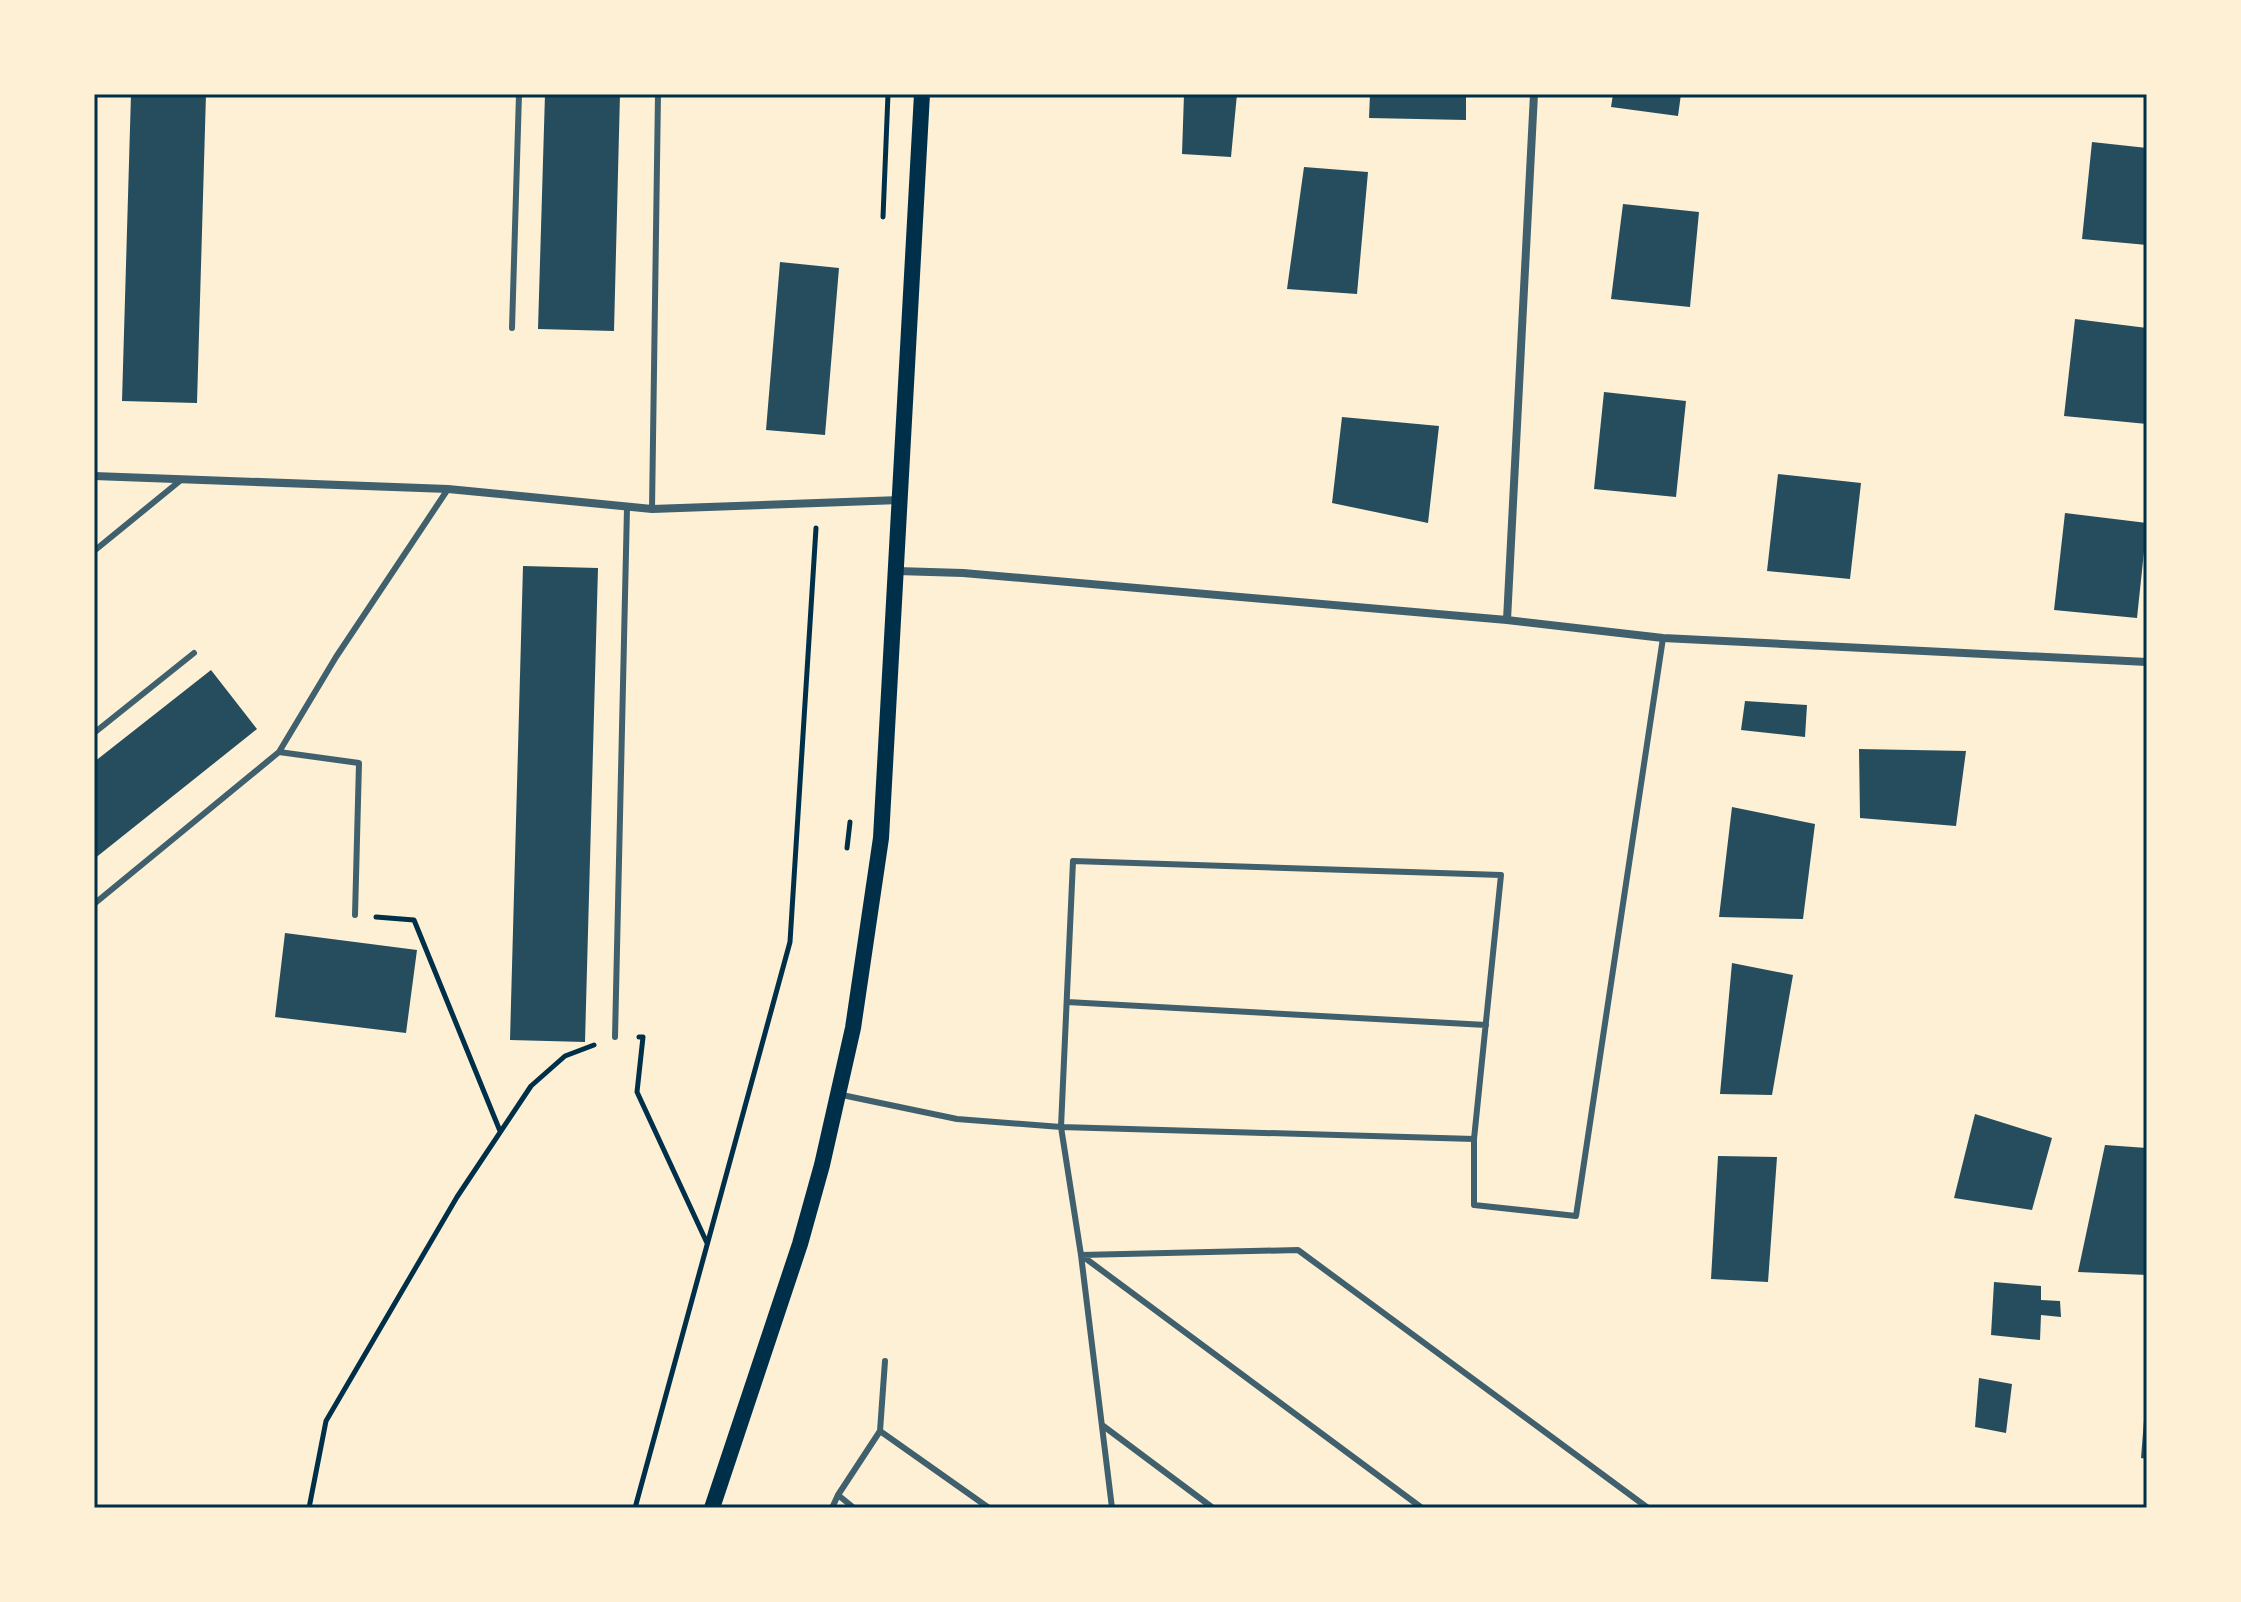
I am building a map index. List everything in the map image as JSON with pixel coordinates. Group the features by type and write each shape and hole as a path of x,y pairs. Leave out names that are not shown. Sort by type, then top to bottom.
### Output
{"main road":[{"path":"712,1508 800,1244 822,1165 853,1028 881,838 922,94"}],"street":[{"path":"1507,620 1534,94"},
{"path":"94,476 448,489 652,509 901,500"},
{"path":"897,571 963,573 1507,620 1663,638 2147,662"}],"lane":[{"path":"512,328 519,94"},
{"path":"652,509 658,94"},
{"path":"94,551 181,479"},
{"path":"94,904 279,752 336,657 448,489"},
{"path":"615,1037 627,508"},
{"path":"1112,1508 1081,1255 1061,1127 1073,861 1501,875 1474,1139 1474,1205 1576,1216 1663,638"},
{"path":"94,733 194,653"},
{"path":"279,752 359,763 355,915"},
{"path":"1067,1002 1486,1025"},
{"path":"838,1094 957,1119 1061,1127 1474,1139"},
{"path":"1081,1255 1298,1250 1648,1508"},
{"path":"1081,1255 1422,1508"},
{"path":"832,1508 880,1431 885,1361"},
{"path":"1102,1425 1213,1508"},
{"path":"880,1431 989,1508"},
{"path":"838,1495 854,1508"}],"path":[{"path":"635,1508 790,942 818,503"},
{"path":"846,854 851,807"},
{"path":"355,915 414,920 500,1132"},
{"path":"309,1508 326,1421 457,1197 531,1086 565,1056 615,1037 643,1037 637,1092 707,1244"}],"building":[{"path":"131,94 206,94 197,403 122,401"},
{"path":"545,94 620,94 614,331 538,329"},
{"path":"1184,94 1237,94 1231,157 1182,154"},
{"path":"1370,94 1466,94 1466,120 1369,118"},
{"path":"1613,94 1681,94 1678,116 1611,107"},
{"path":"2092,142 2147,148 2147,245 2082,239"},
{"path":"1304,167 1368,172 1357,294 1287,289"},
{"path":"1623,204 1699,212 1690,307 1611,299"},
{"path":"780,262 839,268 825,435 766,430"},
{"path":"2075,319 2147,328 2147,424 2064,416"},
{"path":"1604,392 1686,401 1676,497 1594,489"},
{"path":"1342,417 1439,426 1428,523 1332,503"},
{"path":"1778,474 1861,483 1850,579 1767,571"},
{"path":"2065,513 2147,523 2137,618 2054,610"},
{"path":"523,566 598,568 585,1042 510,1040"},
{"path":"211,670 257,729 94,859 94,762"},
{"path":"1745,701 1807,705 1805,737 1741,730"},
{"path":"1859,749 1966,751 1956,826 1860,818"},
{"path":"1732,807 1815,824 1803,919 1719,917"},
{"path":"285,933 417,950 406,1033 275,1017"},
{"path":"1732,963 1793,975 1772,1095 1720,1094"},
{"path":"1975,1114 2052,1138 2032,1210 1954,1198"},
{"path":"2105,1145 2147,1148 2147,1275 2078,1272"},
{"path":"1718,1156 1777,1157 1768,1282 1711,1279"},
{"path":"1994,1282 2041,1286 2041,1300 2060,1301 2061,1317 2041,1315 2040,1340 1991,1335"},
{"path":"1979,1378 2012,1384 2006,1433 1975,1427"},
{"path":"2147,1407 2147,1459 2141,1458"}]}
